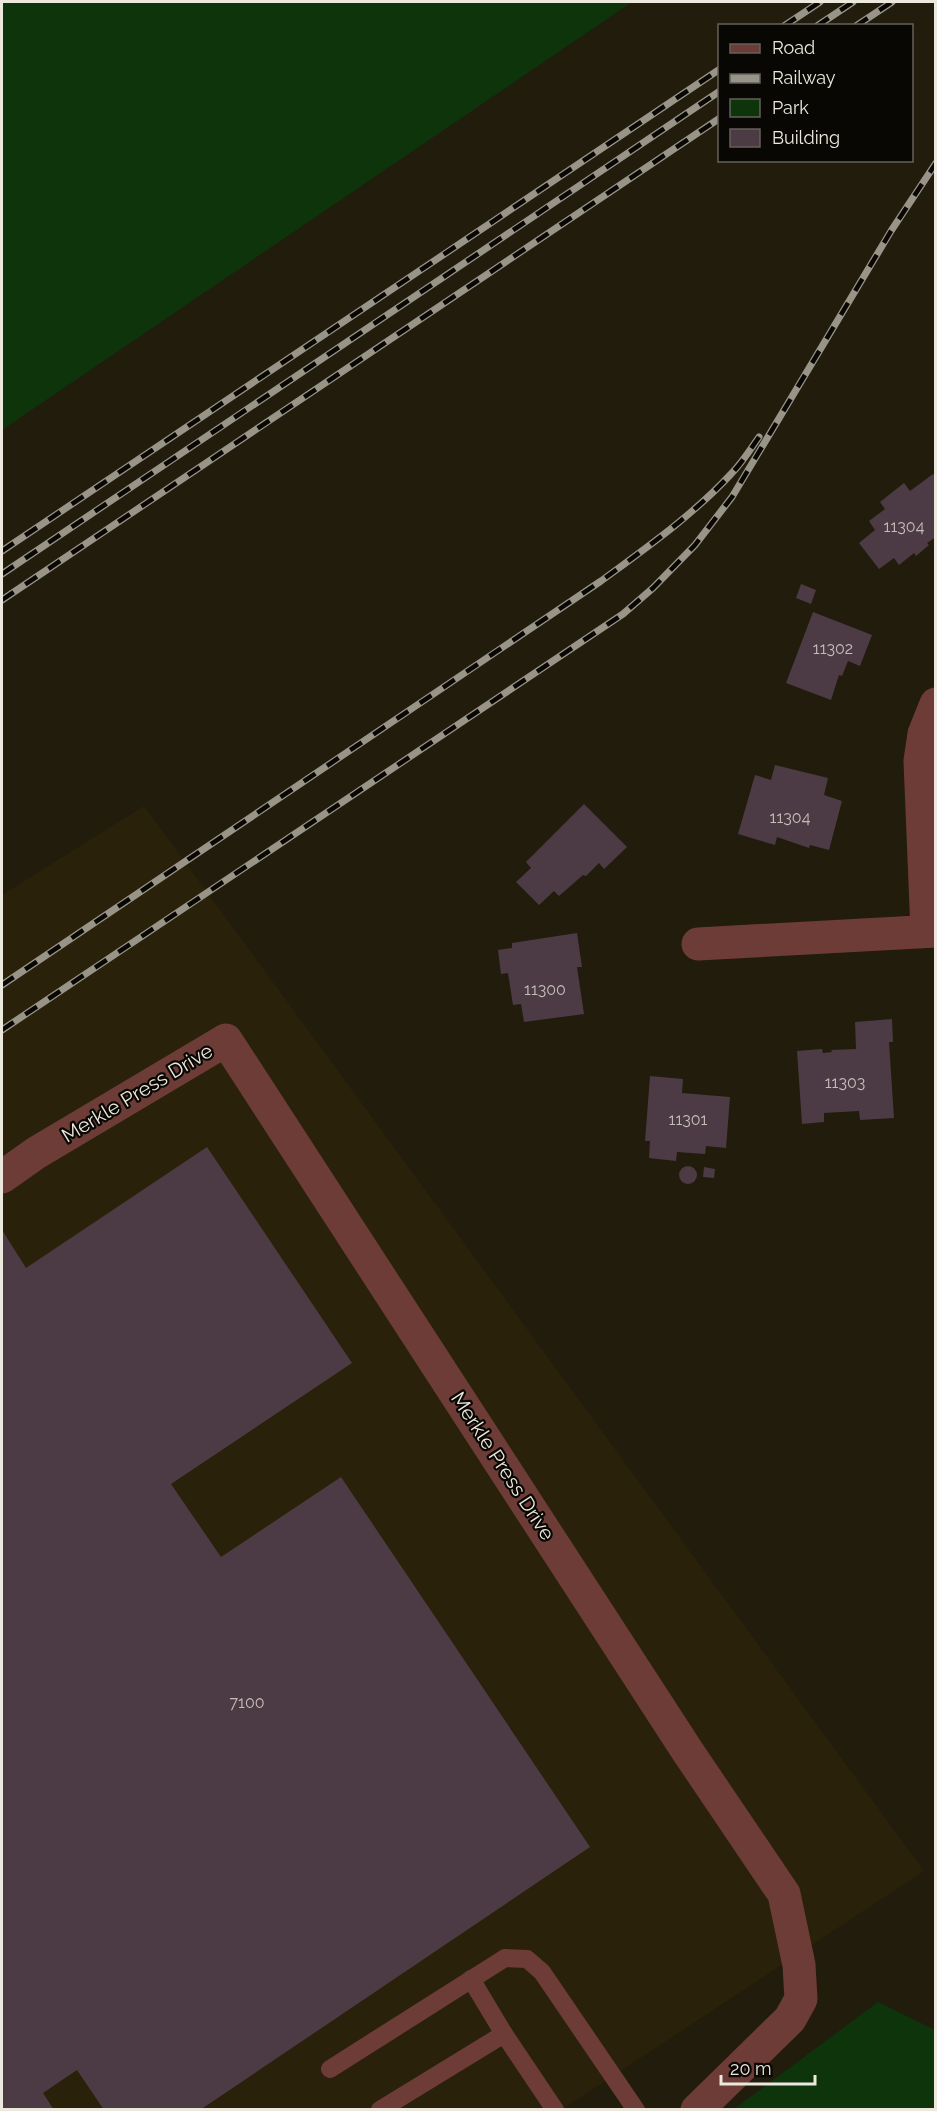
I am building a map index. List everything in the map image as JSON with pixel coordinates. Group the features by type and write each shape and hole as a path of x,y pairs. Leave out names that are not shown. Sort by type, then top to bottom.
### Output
{"street":[{"path":"698,944 931,931 920,761 924,734 936,704"},
{"name":"Merkle Press Drive","path":"2,1177 36,1153 226,1040 682,1742 784,1894 799,1965 801,1999 790,2019 697,2109"}],"lane":[{"path":"330,2069 505,1958 527,1959 542,1972 636,2109"},
{"path":"471,1979 504,2034 555,2109"},
{"path":"380,2109 504,2034"}],"shaded area":[{"path":"144,806 924,1871 563,2109 2,2110 2,895"}],"green space":[{"path":"2,2 632,2 2,430"},
{"path":"878,2002 935,2030 935,2109 734,2109"}],"building":[{"path":"933,474 936,477 936,537 927,543 929,545 916,556 914,553 899,565 894,558 879,569 859,543 875,530 869,521 885,509 880,502 904,483 910,491"},
{"path":"801,584 816,590 811,604 796,598"},
{"path":"813,612 872,635 860,666 848,661 842,676 839,675 831,700 786,683"},
{"path":"775,765 828,778 824,795 842,801 829,850 810,845 809,848 777,837 775,845 738,834 755,775 771,780"},
{"path":"584,804 627,847 604,869 599,863 559,896 554,891 539,905 516,882 531,868 526,862"},
{"path":"577,933 582,967 577,967 584,1014 524,1022 521,1004 513,1005 508,973 501,974 498,950 512,948 512,943"},
{"path":"892,1019 893,1042 889,1042 894,1118 860,1120 859,1111 824,1113 824,1122 802,1124 797,1051 822,1049 823,1053 832,1052 831,1050 856,1049 855,1022"},
{"path":"650,1076 683,1079 682,1093 730,1097 726,1148 706,1146 705,1154 677,1152 676,1161 649,1158 650,1141 645,1141"},
{"path":"207,1147 352,1363 171,1484 221,1557 341,1477 590,1847 200,2110 104,2110 77,2070 43,2093 54,2110 2,2110 2,1230 26,1268"},
{"path":"684,1166 692,1166 697,1171 695,1182 684,1184 679,1179 679,1171"},
{"path":"704,1167 715,1169 714,1178 703,1177"}],"railway":[{"path":"787,24 820,2"},
{"path":"820,24 853,2"},
{"path":"859,24 892,2"},
{"path":"2,551 718,70"},
{"path":"2,574 718,92"},
{"path":"2,600 718,119"},
{"path":"2,1030 623,614 653,588 695,545 732,497 891,231 936,163"},
{"path":"2,985 601,581 701,503 735,470 759,437"}]}
